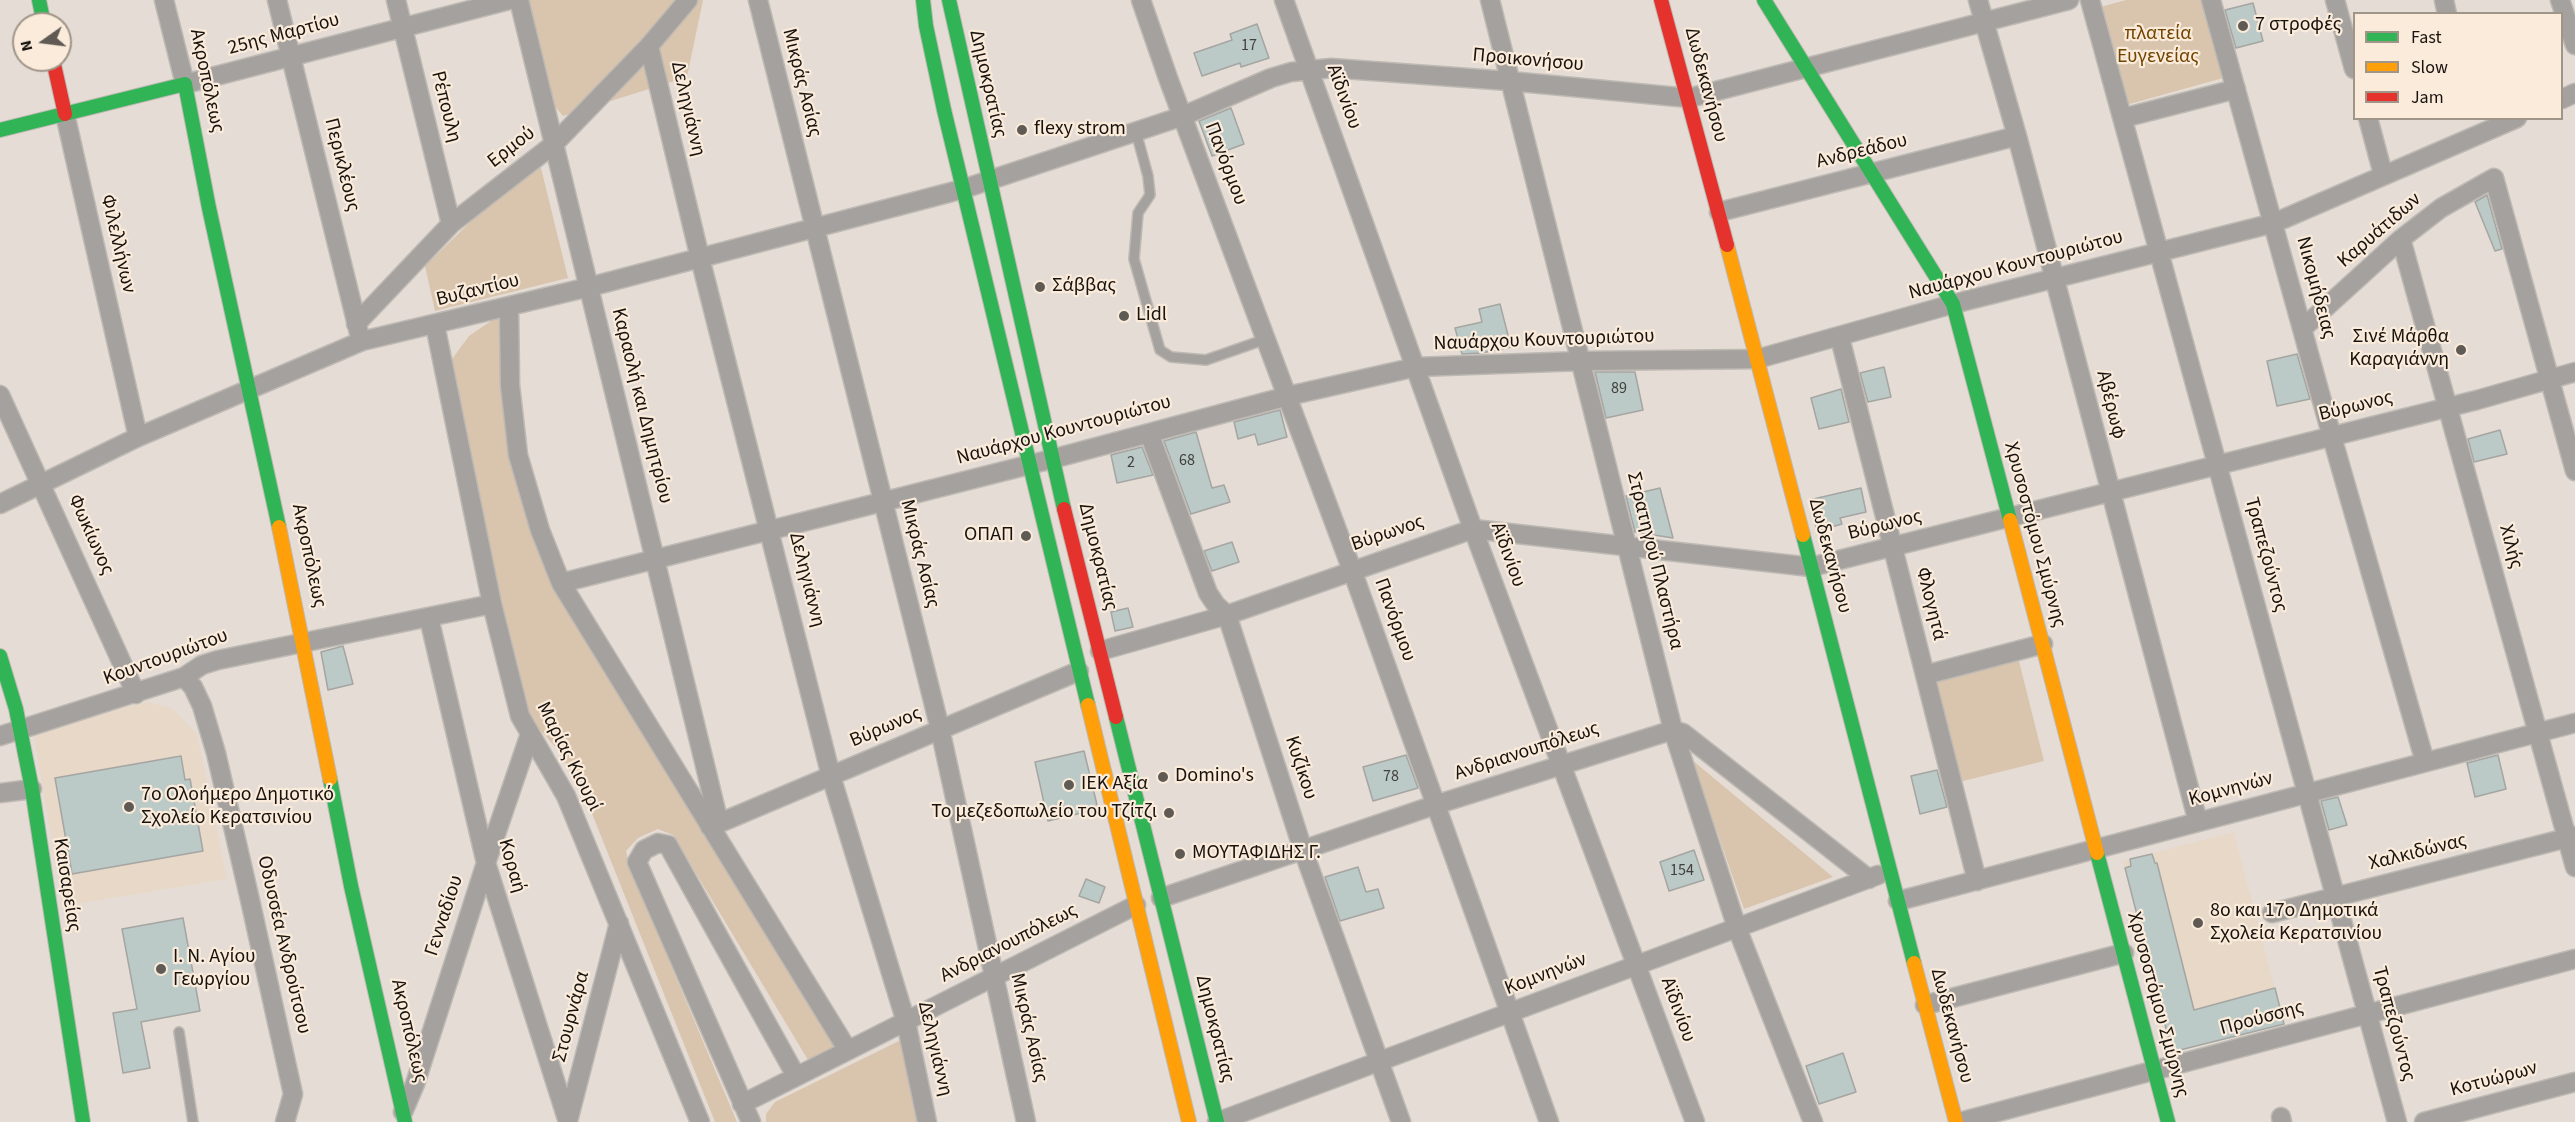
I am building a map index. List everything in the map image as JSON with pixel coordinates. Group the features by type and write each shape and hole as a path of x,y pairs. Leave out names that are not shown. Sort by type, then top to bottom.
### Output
{"street":[{"name":"Ακροπόλεως","path":"164,0 186,84 209,208 303,643 351,886 404,1117"},
{"name":"Περικλέους","path":"277,0 359,332"},
{"name":"Ρέπουλη","path":"396,0 451,224"},
{"name":"25ης Μαρτίου","path":"0,130 509,0"},
{"name":"Καραολή και Δημητρίου","path":"519,0 655,559 715,825"},
{"name":"Ερμού","path":"359,332 451,224 554,144 649,46 688,0"},
{"name":"Μικράς Ασίας","path":"758,0 813,228 940,729 1026,1122"},
{"path":"923,0 926,26 1028,464 1189,1122"},
{"name":"Δημοκρατίας","path":"949,0 1052,459 1217,1122"},
{"name":"Πανόρμου","path":"1141,0 1352,570 1549,1122"},
{"name":"Αϊδινίου","path":"1284,0 1473,530 1695,1122"},
{"name":"Στρατηγού Πλαστήρα","path":"1490,0 1673,730 1737,928 1813,1122"},
{"name":"Δωδεκανήσου","path":"1661,0 1689,98 1925,1005 1958,1122"},
{"name":"Χρυσοστόμου Σμύρνης","path":"1764,0 1953,304 2168,1122"},
{"name":"Αβέρωφ","path":"1978,0 2017,136 2109,492 2198,822"},
{"name":"Προικονήσου","path":"989,181 1183,116 1271,78 1309,70 1330,68 1509,81 1689,98 1984,24 2069,0"},
{"name":"Τραπεζούντος","path":"2090,0 2397,1122"},
{"name":"Νικομήδειας","path":"2211,0 2425,762"},
{"path":"2335,0 2353,62"},
{"path":"2560,0 2575,45"},
{"name":"Δεληγιάννη","path":"649,46 831,776 906,1022 927,1122"},
{"name":"Φιλελλήνων","path":"55,72 138,437"},
{"path":"2123,118 2235,88"},
{"path":"2369,120 2384,174"},
{"name":"Ναυάρχου Κουντουριώτου","path":"561,583 1052,459 1288,396 1416,367 1582,361 1757,359 1840,338 1953,304 2274,223 2384,174 2479,127 2509,120"},
{"name":"Ανδρεάδου","path":"1719,212 2017,136"},
{"name":"Καρυάτιδων","path":"2303,328 2401,239 2441,208 2494,178 2550,379"},
{"name":"Βυζαντίου","path":"0,504 138,437 249,390 359,332 435,325 589,287 989,181"},
{"name":"Χιλής","path":"2401,239 2538,732 2571,837 2575,867"},
{"path":"509,306 510,385 518,455 540,530 561,583 715,825 847,1049"},
{"name":"Μαρίας Κιουρί","path":"435,325 513,695 520,716 566,796 700,1122"},
{"name":"Φλογητά","path":"1840,338 1977,881"},
{"name":"Βύρωνος","path":"1100,651 1227,615 1473,530 1811,567 2332,437 2575,372"},
{"path":"2550,379 2575,471"},
{"name":"Φωκίωνος","path":"0,395 136,694"},
{"name":"Κυζίκου","path":"1149,433 1208,593 1227,615 1303,850 1401,1122"},
{"name":"Κουντουριώτου","path":"0,736 136,694 184,677 202,665 218,660 492,604"},
{"name":"Κοραή","path":"429,618 486,863 568,1122"},
{"path":"1925,675 2043,644"},
{"name":"Καισαρείας","path":"0,656 21,731 32,789 82,1122"},
{"name":"Βύρωνος","path":"715,825 1079,671"},
{"name":"Οδυσσέα Ανδρούτσου","path":"184,677 193,687 205,716 248,889 294,1094 285,1122"},
{"name":"Κομνηνών","path":"1898,901 2575,723"},
{"path":"1673,730 1683,733 1869,879"},
{"name":"Ανδριανουπόλεως","path":"1161,898 1435,805 1673,730"},
{"name":"Γενναδίου","path":"404,1117 486,863 531,734"},
{"path":"0,793 32,789"},
{"name":"Χαλκιδώνας","path":"2272,913 2571,837"},
{"path":"751,1122 637,862 644,850 658,843 668,845 796,1076"},
{"name":"Κομνηνών","path":"1217,1122 1891,871"},
{"name":"Ανδριανουπόλεως","path":"742,1104 1136,905"},
{"name":"Στουρνάρα","path":"568,1122 619,923"},
{"path":"1925,1005 2124,953"},
{"name":"Προύσσης","path":"1958,1122 2575,959"},
{"name":"Κοτυώρων","path":"2424,1122 2575,1082"}],"lane":[{"path":"1136,132 1148,176 1150,195 1138,213 1134,259 1161,350 1171,357 1206,360 1267,339"},
{"path":"179,1032 193,1122"}],"shaded area":[{"name":"7ο Ολοήμερο Δημοτικό Σχολείο Κερατσινίου","path":"147,702 172,708 197,734 227,879 63,906 33,732"},
{"name":"8ο και 17ο Δημοτικά Σχολεία Κερατσινίου","path":"2234,832 2284,1024 2172,1052 2123,861"}],"green space":[{"path":"520,0 703,0 687,77 563,116 541,90"},
{"name":"πλατεία Ευγενείας","path":"2126,0 2202,0 2223,78 2126,105 2097,8"},
{"path":"540,164 568,278 435,311 425,266 529,165"},
{"path":"507,315 509,396 549,562 840,1045 808,1060 673,835 658,829 638,838 626,851 631,871 737,1122 715,1122 587,801 558,750 532,721 509,650 449,363 469,336 497,317"},
{"path":"2018,657 2044,761 1959,782 1933,678"},
{"path":"1692,760 1833,877 1744,909"},
{"path":"903,1039 920,1122 766,1122 766,1114 775,1102"}],"building":[{"name":"7 στροφές","path":"2253,3 2263,41 2236,48 2225,10"},
{"path":"1257,24 1269,58 1241,67 1240,63 1202,76 1194,53 1232,40 1230,34"},
{"path":"1231,108 1244,144 1212,156 1199,121"},
{"path":"2487,195 2502,249 2495,251 2475,202"},
{"path":"1500,304 1511,347 1482,353 1462,354 1455,328 1482,322 1479,309"},
{"path":"2297,354 2310,399 2277,406 2267,361"},
{"path":"1884,367 1891,397 1868,402 1860,373"},
{"path":"1595,372 1635,372 1643,410 1606,418"},
{"path":"1841,389 1849,422 1819,429 1811,398"},
{"path":"1280,410 1287,437 1258,445 1255,434 1238,439 1234,422"},
{"path":"2500,430 2507,454 2474,462 2468,439"},
{"path":"1196,432 1212,488 1224,485 1230,502 1191,514 1164,441"},
{"path":"1142,447 1153,475 1117,483 1111,455"},
{"path":"1660,488 1673,538 1635,532 1626,496"},
{"path":"1861,488 1866,512 1840,518 1842,524 1817,531 1809,500"},
{"path":"1232,542 1239,562 1212,571 1204,551"},
{"path":"1128,608 1133,627 1115,631 1111,612"},
{"path":"343,646 353,684 328,690 321,652"},
{"name":"ΙΕΚ Αξία","path":"1084,751 1098,809 1048,821 1035,762"},
{"path":"1406,755 1418,788 1373,801 1363,767"},
{"path":"2498,755 2506,789 2475,797 2467,763"},
{"path":"181,756 185,780 190,779 203,851 72,874 55,778"},
{"path":"1937,770 1947,807 1920,814 1911,776"},
{"path":"2338,797 2347,825 2329,830 2321,801"},
{"path":"1694,850 1704,880 1669,891 1660,862"},
{"path":"2152,854 2157,863 2194,1010 2275,988 2284,1024 2172,1052 2125,868 2131,866 2130,859"},
{"path":"1358,867 1366,892 1378,889 1384,908 1340,921 1325,877"},
{"path":"1086,879 1105,887 1099,903 1079,896"},
{"name":"Ι. Ν. Αγίου Γεωργίου","path":"183,918 200,1011 141,1022 150,1068 123,1073 113,1013 137,1009 122,929"},
{"path":"1843,1053 1856,1092 1819,1104 1806,1066"}],"traffic: fast":[{"path":"39,0 42,12"},
{"path":"923,0 926,26 944,110 1088,705"},
{"path":"949,0 1064,509"},
{"path":"1764,0 1953,304 2010,520"},
{"path":"0,130 185,84 209,208 279,527"},
{"path":"1803,535 1914,963"},
{"path":"0,656 16,709 32,789 83,1122"},
{"path":"1116,717 1217,1122"},
{"path":"330,779 351,886 405,1122"},
{"path":"2097,853 2168,1122"}],"traffic: slow":[{"path":"1727,245 1803,535"},
{"path":"2010,520 2097,853"},
{"path":"279,527 330,779"},
{"path":"1088,705 1189,1122"},
{"path":"1914,963 1956,1122"}],"traffic: jam":[{"path":"1661,0 1727,245"},
{"path":"56,72 65,114"},
{"path":"1064,509 1116,717"}],"place":[{"name":"7 στροφές","path":"2243,26"},
{"name":"flexy strom","path":"1022,130"},
{"name":"Σάββας","path":"1040,287"},
{"name":"Lidl","path":"1124,316"},
{"name":"Σινέ Μάρθα Καραγιάννη","path":"2461,350"},
{"name":"ΟΠΑΠ","path":"1026,536"},
{"name":"Domino's","path":"1163,777"},
{"name":"ΙΕΚ Αξία","path":"1069,785"},
{"name":"7ο Ολοήμερο Δημοτικό Σχολείο Κερατσινίου","path":"129,807"},
{"name":"Το μεζεδοπωλείο του Τζίτζι","path":"1169,813"},
{"name":"ΜΟΥΤΑΦΙΔΗΣ Γ.","path":"1180,854"},
{"name":"8ο και 17ο Δημοτικά Σχολεία Κερατσινίου","path":"2198,923"},
{"name":"Ι. Ν. Αγίου Γεωργίου","path":"161,969"}]}
